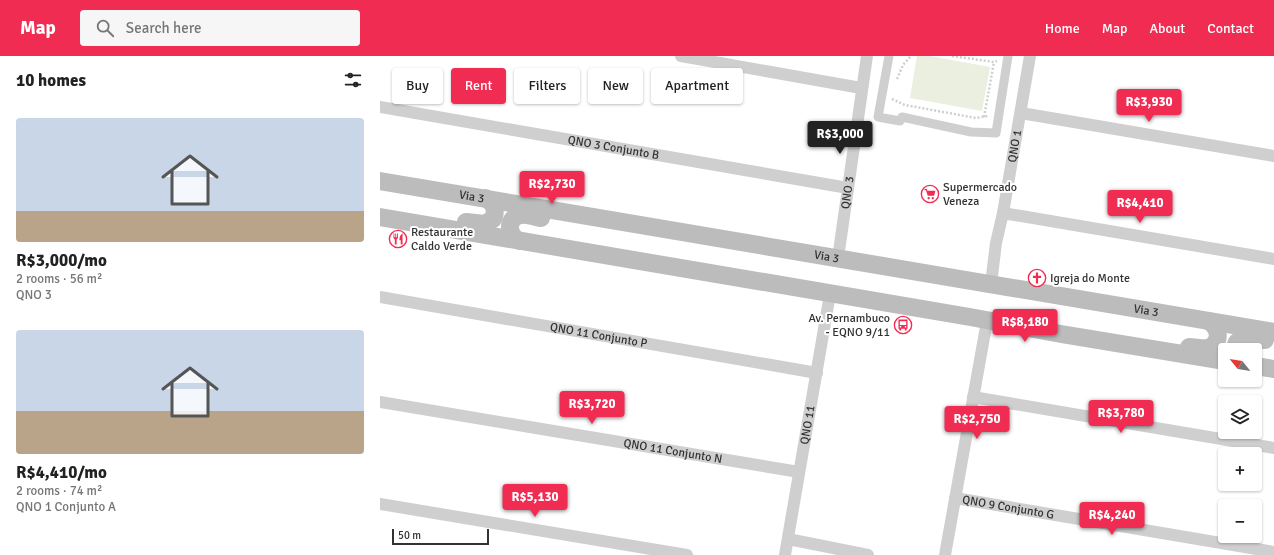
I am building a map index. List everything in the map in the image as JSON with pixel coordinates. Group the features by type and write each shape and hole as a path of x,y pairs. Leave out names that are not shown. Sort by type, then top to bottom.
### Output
{"main road":[{"name":"Via 3","path":"380,181 1274,332"},
{"path":"380,213 400,211 481,225 493,219 495,210 492,203 485,198"},
{"path":"520,240 512,236 510,227 513,219 521,215 607,229 661,228"},
{"path":"380,217 1218,360"},
{"path":"1096,339 1155,342 1207,348 1214,345 1218,334 1215,326 1208,321"},
{"path":"1237,343 1244,338 1274,342"},
{"path":"1262,367 1274,369"}],"street":[{"path":"681,56 861,88"},
{"name":"QNO 3","path":"838,258 861,88 867,56"},
{"path":"888,56 878,117 900,121 902,117 971,132 996,133 1008,56"},
{"name":"QNO 1","path":"991,284 996,243 1003,213 1030,56"},
{"name":"QNO 3 Conjunto B","path":"380,107 848,188"},
{"path":"1021,113 1274,156"},
{"path":"1003,213 1274,259"},
{"name":"QNO 11","path":"785,555 830,294"},
{"name":"QNO 11 Conjunto P","path":"380,297 817,373"},
{"path":"945,555 987,320"},
{"path":"973,397 1274,448"},
{"name":"QNO 11 Conjunto N","path":"380,402 799,472"},
{"name":"QNO 9 Conjunto G","path":"955,498 1274,552"},
{"path":"380,504 687,555"},
{"path":"788,539 868,555"}],"path":[{"path":"952,56 994,62 1008,56"},
{"path":"984,116 994,62"},
{"path":"886,96 905,105 976,118 999,115"}],"shaded area":[{"path":"917,56 930,56 990,67 982,111 910,98"}],"place":[{"name":"Supermercado Veneza","path":"930,194"},
{"name":"Restaurante Caldo Verde","path":"398,239"},
{"name":"Igreja do Monte","path":"1037,278"},
{"name":"Av. Pernambuco - EQNO 9/11","path":"903,325"}]}
